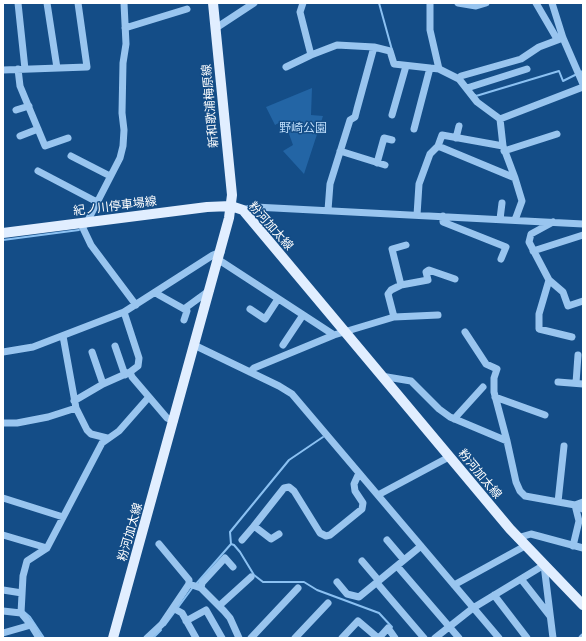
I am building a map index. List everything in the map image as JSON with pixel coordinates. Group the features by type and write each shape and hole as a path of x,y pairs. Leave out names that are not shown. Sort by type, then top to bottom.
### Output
{"main road":[{"name":"新和歌浦梅原線","path":"213,3 232,195 231,206"},
{"name":"粉河加太線","path":"113,638 220,256 231,206 243,210 517,538 583,605"},
{"name":"紀ノ川停車場線","path":"3,233 84,224 208,207 231,206"}],"street":[{"path":"18,3 22,69 20,86 45,146 68,138"},
{"path":"48,3 57,68"},
{"path":"3,70 87,67 78,3"},
{"path":"124,3 125,28 122,106 124,130 120,158 84,224 92,245 136,305"},
{"path":"216,28 254,3"},
{"path":"303,3 300,12 311,55"},
{"path":"430,3 430,30 439,68"},
{"path":"458,3 476,6 486,3"},
{"path":"500,119 583,86 560,38 536,3"},
{"path":"552,3 560,38"},
{"path":"125,28 187,9"},
{"path":"460,78 521,59 526,54 560,38"},
{"path":"286,67 337,45 374,47 390,51 394,64 439,68 460,78 477,102 500,119 504,148 522,201 515,220"},
{"path":"328,210 330,184 350,120 355,117 358,109 374,47"},
{"path":"392,115 406,66"},
{"path":"414,129 430,68"},
{"path":"468,88 527,69"},
{"path":"16,110 29,106"},
{"path":"456,138 459,126"},
{"path":"20,136 38,130"},
{"path":"417,215 419,184 430,154 438,146 442,135 504,148 557,134"},
{"path":"376,163 384,138 392,140"},
{"path":"438,146 515,178"},
{"path":"340,151 385,165"},
{"path":"71,156 110,176"},
{"path":"38,172 97,202"},
{"path":"500,219 502,202"},
{"path":"243,210 255,206 583,224"},
{"path":"442,216 443,222 506,247 502,259"},
{"path":"553,222 531,234 529,242 549,280 563,292 568,306 583,301"},
{"path":"533,251 583,235"},
{"path":"401,285 392,248 406,245"},
{"path":"3,352 33,348 124,312 213,255 220,256 278,299 334,335"},
{"path":"394,317 388,294 401,285 428,280 426,272 429,270 454,279"},
{"path":"549,280 539,314 539,329 572,337"},
{"path":"184,309 210,290"},
{"path":"157,292 159,295 187,311 184,320"},
{"path":"250,309 265,319 278,299"},
{"path":"74,401 103,384 128,373 138,366 139,358 124,312"},
{"path":"283,345 303,315"},
{"path":"250,372 254,368 344,331 394,317 438,315"},
{"path":"465,332 486,364 497,369 494,378 495,397 516,482 520,491 525,496 576,505 583,509"},
{"path":"63,336 70,366 76,408 87,430 91,434 108,438"},
{"path":"194,345 279,386 292,394 499,638"},
{"path":"116,346 128,373 148,398 167,418 174,421"},
{"path":"92,352 103,384"},
{"path":"558,382 580,384 578,355"},
{"path":"381,376 411,381 439,409 454,419 507,441"},
{"path":"454,419 483,387"},
{"path":"495,397 545,415"},
{"path":"39,638 21,610 23,576 27,561 47,548 102,443 119,431 148,398"},
{"path":"3,423 17,423 48,417 76,408"},
{"path":"558,502 564,446"},
{"path":"378,495 449,457"},
{"path":"242,540 284,488 289,487 294,491 320,533 326,536 330,535 362,509 363,503 355,492 354,484 359,473"},
{"path":"3,498 63,517"},
{"path":"576,505 583,502"},
{"path":"573,546 579,521 576,505"},
{"path":"254,526 271,539 279,534"},
{"path":"517,538 531,534 583,548"},
{"path":"3,535 47,548"},
{"path":"387,540 404,560"},
{"path":"159,544 189,580 219,606 230,618 239,638"},
{"path":"337,582 347,594 359,598 421,546"},
{"path":"454,585 526,546"},
{"path":"147,638 162,624 195,586 202,584 225,558 233,567"},
{"path":"362,561 424,638"},
{"path":"435,638 473,608 544,565 553,638"},
{"path":"397,566 458,638"},
{"path":"219,606 251,576"},
{"path":"521,579 550,616"},
{"path":"251,638 298,588"},
{"path":"3,590 22,593"},
{"path":"494,595 527,638"},
{"path":"296,638 328,602"},
{"path":"175,609 182,613 196,638"},
{"path":"3,611 21,610"},
{"path":"186,621 206,610 222,638"},
{"path":"342,638 358,621 378,638 388,628 395,638"},
{"path":"3,633 31,625"}],"green space":[{"name":"野崎公園","path":"312,88 311,115 323,116 304,174 283,151 293,145 284,120 275,125 266,107"}],"waterway":[{"path":"379,3 392,50"},
{"path":"475,95 476,96 559,71 563,81 583,71"},
{"path":"3,240 79,230"},
{"path":"231,544 230,532 289,460 323,437"},
{"path":"231,544 234,545 240,552 254,575 263,582 304,582 317,590 379,613 392,627"},
{"path":"196,584 231,544"},
{"path":"165,625 193,587"},
{"path":"22,610 30,617 44,638"},
{"path":"153,638 161,630"}]}
